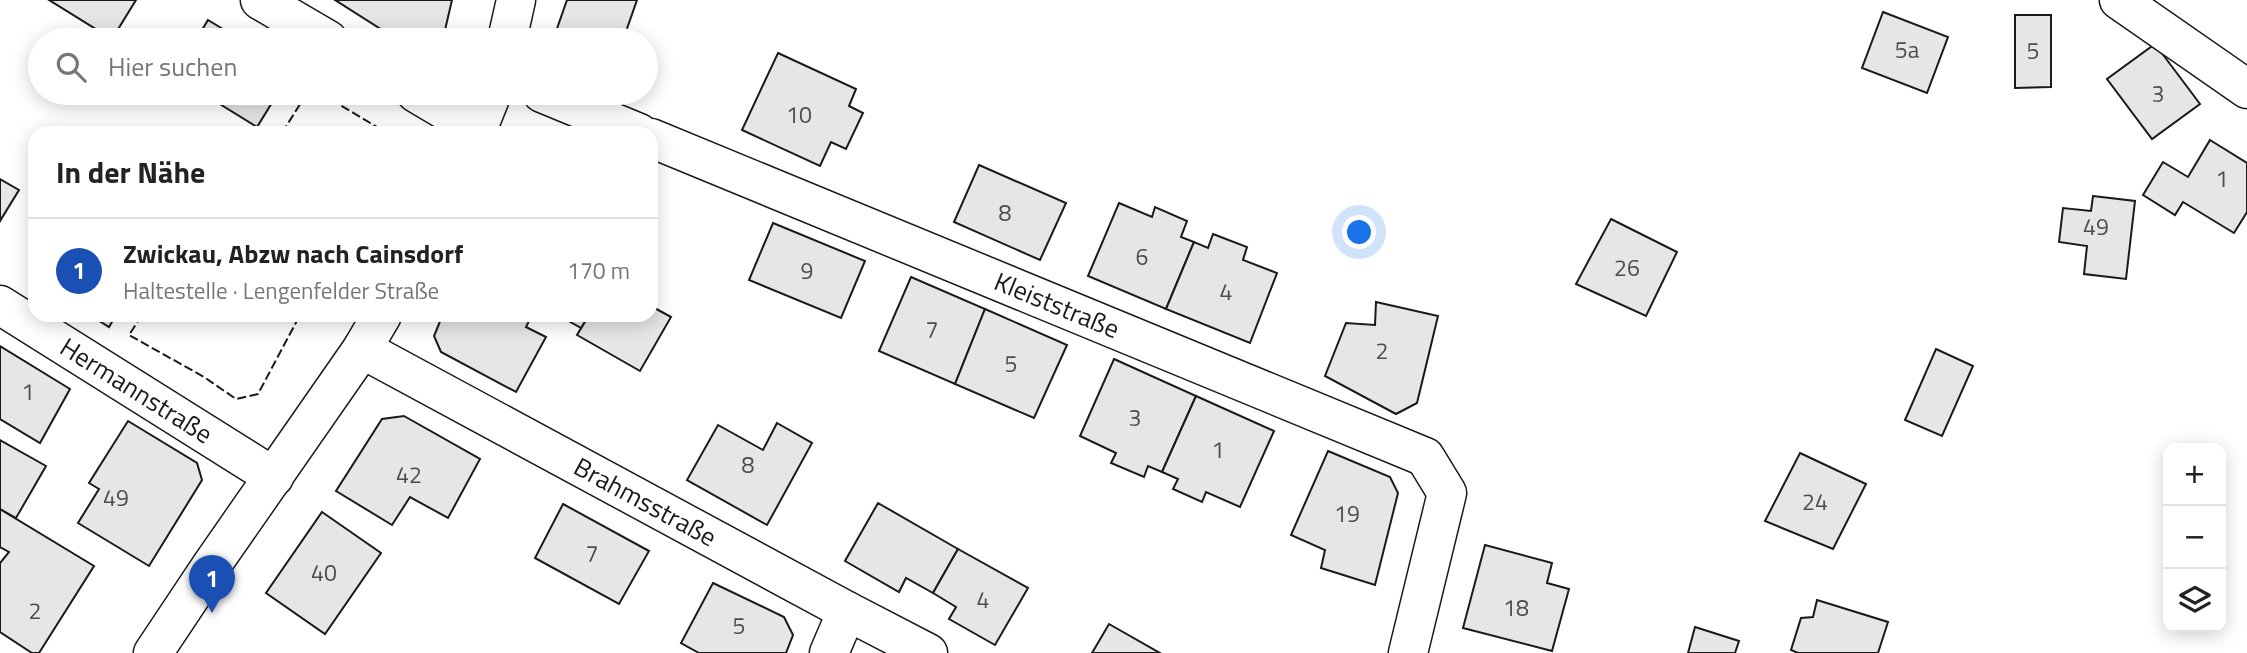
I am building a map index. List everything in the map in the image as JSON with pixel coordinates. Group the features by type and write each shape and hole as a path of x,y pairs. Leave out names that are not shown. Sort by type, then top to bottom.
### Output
{"street":[{"path":"260,0 308,28"},
{"path":"510,28 516,0"},
{"path":"2119,0 2247,89"},
{"path":"435,105 469,126"},
{"path":"479,126 487,105"},
{"path":"571,105 622,126"},
{"name":"Kleiststraße","path":"658,141 1424,457 1447,493 1408,653"},
{"name":"Hermannstraße","path":"0,305 274,477"},
{"path":"153,653 378,322"},
{"name":"Brahmsstraße","path":"362,349 928,653"},
{"path":"829,653 847,611"}],"building":[{"path":"49,0 136,0 119,28 94,28"},
{"path":"335,0 452,0 445,28 379,28"},
{"path":"567,0 637,0 627,28 557,28"},
{"path":"1883,12 1948,37 1927,93 1862,68"},
{"path":"2015,15 2051,15 2051,87 2015,88"},
{"path":"208,20 221,28 203,28"},
{"path":"2155,44 2200,104 2152,139 2107,79"},
{"path":"778,53 856,89 849,106 863,113 846,149 831,142 820,166 742,130"},
{"path":"221,105 271,105 255,126"},
{"path":"2210,140 2247,163 2247,212 2234,233 2183,202 2175,215 2143,195 2163,162 2188,177"},
{"path":"979,165 1066,203 1040,260 954,222"},
{"path":"0,179 19,190 0,221"},
{"path":"2093,196 2135,201 2126,279 2084,274 2087,246 2059,242 2063,208 2091,211"},
{"path":"1119,203 1152,217 1155,207 1187,221 1181,237 1194,242 1166,309 1088,276"},
{"path":"1611,219 1677,252 1646,316 1576,284"},
{"path":"773,223 865,261 841,318 749,280"},
{"path":"1213,234 1247,247 1243,260 1277,273 1250,343 1166,309 1194,242 1208,248"},
{"path":"911,277 985,309 955,384 879,351"},
{"path":"1376,302 1438,316 1417,403 1396,414 1325,376 1346,323 1375,325"},
{"path":"985,309 1067,345 1034,418 955,384"},
{"path":"658,310 671,317 640,371 577,335 585,322 658,322"},
{"path":"440,322 528,322 526,327 546,337 516,392 441,352 434,336"},
{"path":"570,322 585,322 581,328"},
{"path":"0,346 70,389 40,443 0,419"},
{"path":"1936,349 1973,366 1942,436 1905,420"},
{"path":"1114,359 1196,396 1162,472 1148,466 1144,477 1111,463 1116,453 1080,436"},
{"path":"1196,396 1274,431 1240,507 1206,492 1202,502 1173,489 1178,479 1162,472"},
{"path":"404,416 480,459 448,518 410,497 392,525 336,491 382,419"},
{"path":"128,421 197,463 202,480 149,566 78,523 99,489 89,483"},
{"path":"777,423 812,443 767,525 687,480 718,425 763,450"},
{"path":"0,440 46,466 16,518 0,509"},
{"path":"1328,451 1390,477 1398,493 1375,585 1321,568 1325,550 1291,535"},
{"path":"1800,453 1866,484 1833,549 1765,521"},
{"path":"878,503 958,549 933,593 906,578 899,592 845,561"},
{"path":"563,504 649,551 619,604 535,558"},
{"path":"0,509 94,566 39,653 32,653 0,632 0,563 9,552 0,547"},
{"path":"322,512 381,553 325,634 266,593"},
{"path":"1485,545 1552,563 1547,583 1569,589 1552,651 1463,628"},
{"path":"958,549 1028,588 995,645 949,619 956,607 933,593"},
{"path":"713,583 784,617 793,635 786,653 699,653 681,643"},
{"path":"1817,600 1888,622 1878,653 1798,653 1791,650 1801,618 1813,617"},
{"path":"1109,624 1160,653 1092,653"},
{"path":"1695,627 1739,641 1735,653 1688,653"}],"fence":[{"path":"286,126 300,105"},
{"path":"340,105 375,126"},
{"path":"137,322 129,335 204,377 236,399 258,394 296,322"}],"place":[{"name":"Zwickau, Abzw nach Cainsdorf","path":"212,613"}]}
